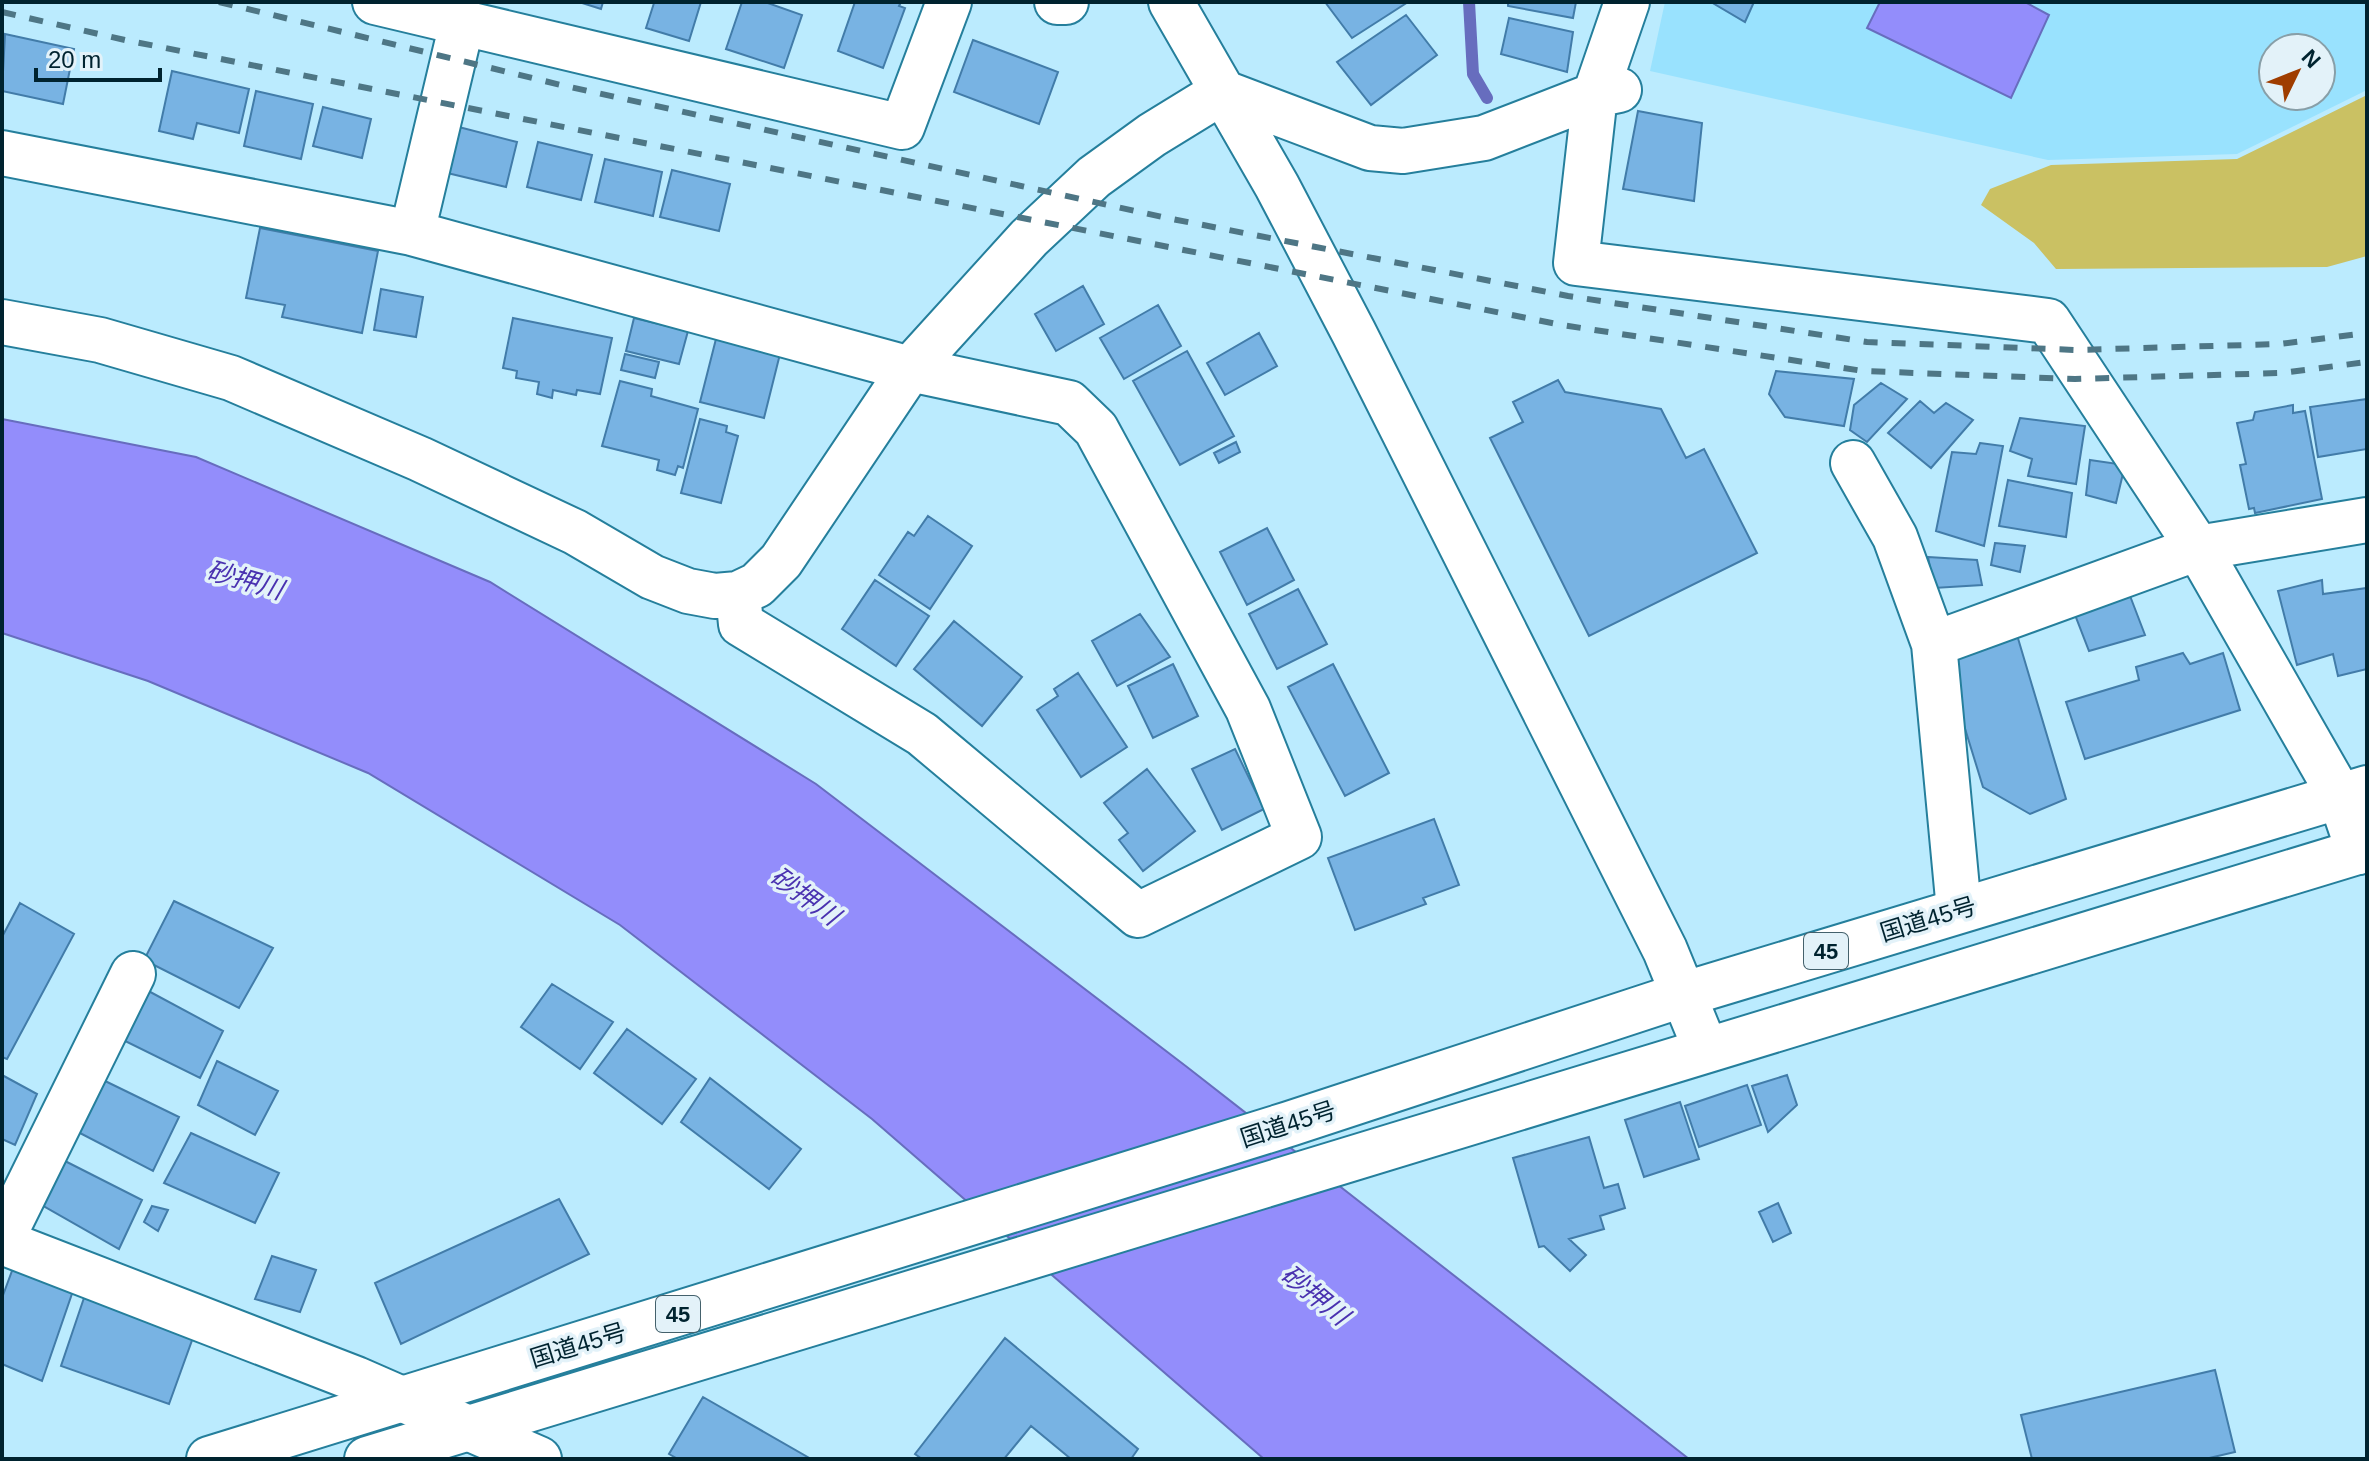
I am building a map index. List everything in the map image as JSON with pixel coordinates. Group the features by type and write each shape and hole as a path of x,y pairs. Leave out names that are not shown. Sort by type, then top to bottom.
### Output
{"main road":[{"path":"375,2 902,127 949,2"},
{"path":"1057,2 1066,5 1066,2"},
{"path":"1171,2 1354,333 1685,994 1706,1050"},
{"path":"1627,2 1576,263 2048,321 2198,548 2353,792 2363,850"},
{"path":"412,233 462,23"},
{"path":"1222,92 1370,148 1432,149 1484,138 1611,92"},
{"path":"2,322 100,340 231,378 420,459 547,518 652,577 715,596 738,594 757,585 800,538 910,369 1029,238 1094,177 1152,135 1222,92"},
{"path":"2,153 412,233 910,369 1069,403 1096,429 1248,709 1299,837 1138,915 922,734 741,624 738,594"},
{"path":"1853,463 1895,537 1934,644 1959,910"},
{"path":"1934,644 2198,548 2367,520"},
{"name":"国道45号","path":"209,1459 1289,1124 1685,994 2353,792"},
{"name":"国道45号","path":"367,1459 467,1426 996,1269 1335,1161 2363,850"},
{"path":"133,974 2,1241 404,1400 539,1459"}],"shaded area":[{"path":"1665,2 2367,2 2367,90 2337,105 2337,32 2257,32 2257,112 2322,112 2237,154 2048,160 1650,71"},
{"path":"2367,95 2367,256 2327,267 2056,269 2034,243 1981,205 1990,189 2051,165 2237,159"}],"water":[{"path":"1880,2 2025,2 2049,15 2011,98 1867,28"},
{"name":"砂押川","path":"2,419 196,457 490,582 816,784 1187,1067 1689,1459 1264,1459 872,1119 620,925 368,773 148,681 2,633"}],"building":[{"path":"579,2 603,2 601,9"},
{"path":"650,2 701,2 689,41 646,28 654,3"},
{"path":"742,2 765,2 802,15 784,68 726,49"},
{"path":"855,2 901,2 899,6 905,8 883,68 838,51"},
{"path":"1325,2 1408,2 1352,38"},
{"path":"1508,2 1576,2 1573,18 1508,6"},
{"path":"1711,2 1754,2 1745,22"},
{"path":"1406,15 1437,55 1371,105 1337,62"},
{"path":"1509,18 1573,32 1567,72 1501,54"},
{"path":"5,34 74,49 63,104 2,91"},
{"path":"973,40 1058,72 1039,124 954,92"},
{"path":"172,71 249,89 239,133 197,123 193,139 159,131"},
{"path":"256,91 313,104 301,159 244,146"},
{"path":"323,107 371,119 362,158 313,146"},
{"path":"1638,111 1702,123 1694,201 1623,189"},
{"path":"455,126 517,142 506,187 443,172"},
{"path":"538,142 592,155 581,200 527,187"},
{"path":"605,159 662,172 653,216 595,202"},
{"path":"672,170 730,184 719,231 660,217"},
{"path":"260,228 378,251 362,333 282,317 285,305 246,298"},
{"path":"1083,286 1104,324 1056,351 1035,314"},
{"path":"381,289 423,297 416,337 374,330"},
{"path":"1158,305 1181,346 1124,379 1100,338"},
{"path":"513,318 612,338 600,394 577,390 576,395 553,390 552,398 537,394 539,382 516,378 517,371 503,368"},
{"path":"634,318 688,331 679,364 626,351"},
{"path":"718,331 782,346 764,418 700,402"},
{"path":"1259,333 1277,366 1225,395 1207,363"},
{"path":"1187,351 1234,436 1180,465 1133,381"},
{"path":"625,354 659,362 655,378 621,370"},
{"path":"1776,371 1854,379 1844,426 1785,417 1769,394"},
{"path":"1558,380 1565,392 1661,409 1686,458 1704,449 1757,553 1589,636 1490,438 1523,422 1513,402"},
{"path":"620,381 652,389 651,396 698,409 683,468 678,466 675,475 657,470 659,460 602,446"},
{"path":"1881,383 1907,399 1867,442 1850,430 1854,405"},
{"path":"2367,399 2367,449 2318,457 2310,407"},
{"path":"1920,401 1934,413 1946,403 1973,420 1931,468 1888,433"},
{"path":"2293,405 2293,413 2305,411 2322,499 2255,513 2254,508 2249,509 2240,465 2246,464 2237,423 2253,420 2255,412"},
{"path":"2020,418 2085,426 2076,484 2028,476 2032,459 2010,451"},
{"path":"700,419 727,426 726,432 738,436 721,503 681,493"},
{"path":"1236,442 1240,452 1219,463 1214,453"},
{"path":"1980,443 2003,446 1984,546 1936,531 1952,452 1976,454"},
{"path":"2090,460 2125,465 2116,503 2086,495"},
{"path":"2008,480 2072,493 2066,537 1999,526"},
{"path":"928,516 972,546 930,609 879,575 908,532 914,536"},
{"path":"1267,528 1294,580 1247,605 1220,552"},
{"path":"1995,543 2025,546 2020,572 1991,565"},
{"path":"1928,557 1977,560 1982,585 1934,588"},
{"path":"875,580 929,616 896,666 842,629"},
{"path":"2322,580 2323,594 2367,588 2367,669 2338,676 2333,654 2297,665 2278,591"},
{"path":"2127,588 2145,635 2089,651 2072,607"},
{"path":"1298,589 1327,644 1277,669 1249,614"},
{"path":"1140,614 1170,657 1117,686 1092,641"},
{"path":"954,621 1022,677 982,726 914,669"},
{"path":"2017,635 2066,799 2030,814 1983,787 1942,654"},
{"path":"2183,653 2190,664 2223,653 2240,710 2085,759 2066,702 2139,680 2136,667"},
{"path":"1173,664 1198,716 1153,738 1128,686"},
{"path":"1333,664 1389,773 1345,796 1288,687"},
{"path":"1078,673 1127,747 1081,777 1037,710 1058,696 1054,689"},
{"path":"1235,749 1264,809 1222,830 1192,769"},
{"path":"1147,769 1195,831 1143,871 1119,840 1128,833 1104,803"},
{"path":"1434,819 1459,885 1423,898 1426,904 1355,930 1328,858"},
{"path":"174,901 273,948 239,1008 144,960"},
{"path":"20,903 74,934 7,1059 2,1057 2,937"},
{"path":"552,984 613,1022 580,1069 521,1027"},
{"path":"141,987 223,1031 200,1078 117,1037"},
{"path":"627,1029 696,1079 662,1124 594,1073"},
{"path":"217,1061 278,1091 255,1135 198,1105"},
{"path":"2,1075 37,1094 15,1145 2,1139"},
{"path":"1787,1075 1797,1105 1768,1132 1752,1086"},
{"path":"710,1078 801,1149 769,1189 681,1122"},
{"path":"101,1079 179,1117 153,1171 76,1131"},
{"path":"1747,1085 1761,1125 1699,1147 1685,1106"},
{"path":"1680,1102 1699,1159 1644,1177 1625,1120"},
{"path":"191,1133 279,1173 255,1223 164,1183"},
{"path":"1589,1137 1604,1188 1618,1184 1625,1208 1600,1216 1604,1229 1569,1239 1586,1255 1570,1271 1544,1246 1539,1247 1513,1158"},
{"path":"63,1160 142,1200 119,1249 40,1204"},
{"path":"559,1199 589,1254 401,1344 375,1283"},
{"path":"1778,1203 1791,1233 1773,1242 1759,1212"},
{"path":"152,1206 168,1210 158,1231 144,1222"},
{"path":"272,1256 316,1270 300,1312 255,1299"},
{"path":"16,1260 76,1282 42,1381 2,1364 2,1298"},
{"path":"88,1286 195,1332 169,1404 61,1366"},
{"path":"1005,1338 1138,1449 1131,1459 1071,1459 1031,1426 1004,1459 922,1459 915,1454"},
{"path":"2215,1370 2235,1452 2205,1459 2032,1459 2021,1415"},
{"path":"703,1397 811,1459 678,1459 669,1454"}],"waterway":[{"path":"1469,2 1473,74 1487,98"}],"railway":[{"path":"219,2 561,85 1167,218 1568,296 1867,342 2076,350 2280,344 2367,333"},
{"path":"2,12 125,40 1562,325 1863,371 2075,379 2281,373 2367,362"}]}
